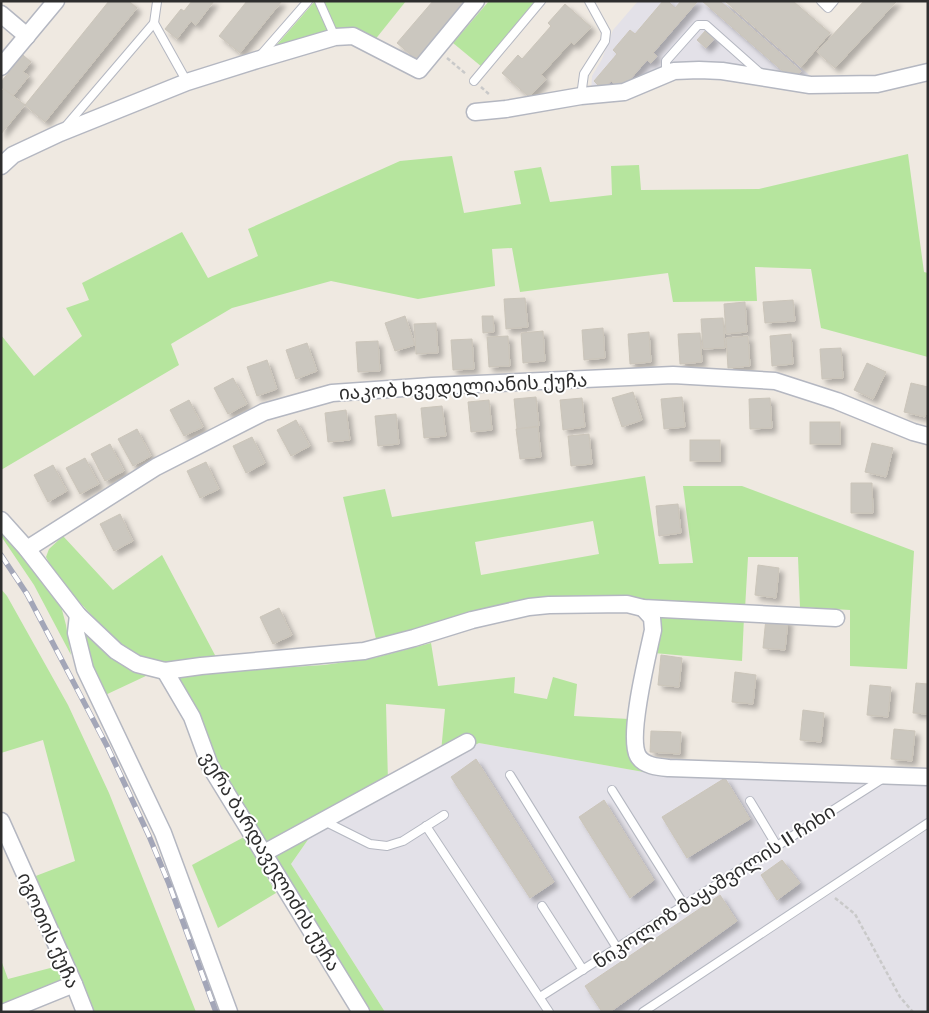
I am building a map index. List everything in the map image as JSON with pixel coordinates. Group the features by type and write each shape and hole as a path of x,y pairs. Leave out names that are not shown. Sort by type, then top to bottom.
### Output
{"street":[{"path":"1,67 56,1"},
{"path":"1,166 13,155 60,133 188,82 335,37 352,36 420,70 476,1"},
{"path":"1,14 27,36"},
{"path":"475,112 506,109 581,96 624,92 674,71 722,71 810,85 877,84 928,72"},
{"name":"იაკობ ხვედელიანის ქუჩა","path":"27,549 156,467 264,412 332,393 432,386 673,375 775,381 837,401 913,432 928,436"},
{"path":"1,520 27,549 78,615 116,650 137,664 165,671 364,651 472,620 548,604 627,604 643,608 836,618"},
{"path":"643,608 652,618 653,630 637,710 635,742 638,756 649,765 669,768 928,777"},
{"path":"78,615 76,633 85,669 163,833 229,1012"},
{"name":"ვერა ბარდაველიძის ქუჩა","path":"165,671 192,717 210,766 361,1012"},
{"path":"264,853 467,742"},
{"name":"იგოთის ქუჩა","path":"1,821 85,1012"},
{"path":"6,1012 74,984"}],"lane":[{"path":"257,60 308,1"},
{"path":"319,1 335,37"},
{"path":"474,81 542,1"},
{"path":"581,96 584,74 606,41 606,32 589,1"},
{"path":"821,1 828,8 834,1"},
{"path":"60,133 154,23 156,2"},
{"path":"154,23 188,82"},
{"path":"666,74 666,61 698,25 706,25 765,78"},
{"path":"510,775 618,948"},
{"name":"ნიკოლოზ მაყაშვილის II ჩიხი","path":"540,997 887,776"},
{"path":"612,790 684,905"},
{"path":"750,801 777,846"},
{"path":"324,821 370,844 387,846 403,841 444,815"},
{"path":"643,1012 928,823"},
{"path":"426,826 549,1012"},
{"path":"542,906 583,970"}],"path":[{"path":"819,895 834,898 855,914 900,997 913,1012"}],"shaded area":[{"path":"638,1 723,1 814,79 719,63 622,91 591,93 592,76 602,59 613,30"},
{"path":"479,743 655,774 928,785 928,1012 385,1012 291,864 314,831"}],"green space":[{"path":"315,1 406,1 374,41 274,48"},
{"path":"489,1 536,1 482,67 453,43"},
{"path":"908,154 924,272 928,273 928,357 821,328 811,269 755,267 757,301 673,302 668,273 520,292 512,248 492,249 495,286 418,299 331,281 232,308 171,344 179,365 1,470 1,335 34,376 82,336 66,308 89,300 82,283 182,232 208,278 258,256 248,229 400,161 452,156 464,213 521,204 514,171 541,167 550,202 612,195 611,166 639,165 641,190 759,189"},
{"path":"645,476 659,564 693,563 683,486 742,486 914,551 907,669 850,666 850,610 800,607 798,557 748,557 745,609 655,600 568,596 529,599 376,639 343,497 385,489 392,517","holes":["593,521 599,554 481,575 475,542"]},
{"path":"1,530 50,584 61,606 71,655 34,585 1,536"},
{"path":"63,536 113,590 162,555 216,657 168,663 144,659 126,649 113,638 56,577 46,557 49,549"},
{"path":"1,589 7,596 68,705 109,793 196,1012 92,1012 33,877 75,861 43,740 1,753"},
{"path":"660,613 744,617 742,661 654,653"},
{"path":"84,635 88,636 148,675 101,697"},
{"path":"431,643 438,686 515,677 514,693 547,699 553,677 577,684 574,716 629,719 655,774 479,743 471,747 441,752 445,709 386,704 388,782 267,843 215,763 177,678 182,674 324,665 374,658"},
{"path":"314,831 291,864 385,1012 368,1012 275,858 278,850"},
{"path":"244,837 276,893 218,928 192,865"},
{"path":"1,960 8,979 58,966 64,980 1,1010"}],"building":[{"path":"109,1 129,1 137,8 45,122 25,105"},
{"path":"192,1 214,1 196,25 191,21 177,39 165,29 181,9 184,11"},
{"path":"247,1 282,1 240,53 219,36"},
{"path":"433,1 467,1 417,60 397,43"},
{"path":"663,1 668,1 675,8 681,1 698,1 653,53 657,56 651,63 647,60 621,90 611,81 603,90 594,81 617,54 613,50 630,30 635,34"},
{"path":"702,1 720,1 801,71 793,80"},
{"path":"725,1 793,1 830,33 801,67"},
{"path":"864,1 897,1 835,68 817,52"},
{"path":"565,4 591,27 574,45 571,42 541,75 546,79 529,97 502,73 518,55 522,59 551,26 548,23"},
{"path":"706,30 715,38 706,48 697,40"},
{"path":"23,55 31,62 23,72 29,76 13,96 1,87 1,82"},
{"path":"4,89 25,105 1,134 1,92"},
{"path":"525,298 528,327 506,329 504,299"},
{"path":"793,300 795,321 765,323 763,302"},
{"path":"745,302 747,332 726,334 724,304"},
{"path":"405,316 415,345 395,351 385,323"},
{"path":"482,316 493,316 494,332 483,333"},
{"path":"723,318 725,348 703,349 701,319"},
{"path":"436,323 438,353 416,354 414,324"},
{"path":"603,328 605,358 584,360 582,330"},
{"path":"543,331 545,361 523,363 521,333"},
{"path":"649,332 651,362 630,364 628,334"},
{"path":"700,333 702,362 680,364 678,334"},
{"path":"791,334 793,364 772,366 770,336"},
{"path":"508,336 510,366 489,367 487,337"},
{"path":"748,336 750,366 728,368 726,338"},
{"path":"472,339 474,369 453,370 451,340"},
{"path":"378,341 380,371 358,372 356,342"},
{"path":"307,343 317,371 296,379 286,350"},
{"path":"841,348 843,378 822,379 820,349"},
{"path":"267,360 277,389 257,396 247,367"},
{"path":"867,363 886,372 873,399 854,390"},
{"path":"233,378 247,404 228,414 214,388"},
{"path":"911,383 928,387 928,407 925,417 904,412"},
{"path":"633,392 642,420 622,427 612,398"},
{"path":"536,397 539,426 517,429 514,399"},
{"path":"682,397 685,427 664,429 661,399"},
{"path":"582,398 585,427 563,430 560,400"},
{"path":"770,398 772,428 750,429 749,399"},
{"path":"189,400 203,427 184,436 170,410"},
{"path":"489,400 492,430 471,432 468,402"},
{"path":"442,406 446,436 424,438 421,408"},
{"path":"346,410 350,440 328,442 325,413"},
{"path":"396,414 399,444 378,446 375,416"},
{"path":"296,420 310,446 291,456 277,430"},
{"path":"810,422 840,422 840,444 810,444"},
{"path":"538,427 541,457 520,459 516,429"},
{"path":"137,429 151,456 133,466 118,439"},
{"path":"589,434 592,464 571,466 568,436"},
{"path":"252,437 265,463 246,473 233,446"},
{"path":"690,440 720,440 720,461 690,461"},
{"path":"872,443 893,448 886,477 865,472"},
{"path":"110,444 124,471 105,481 91,454"},
{"path":"85,458 99,484 80,494 66,468"},
{"path":"206,462 219,489 200,498 187,471"},
{"path":"53,465 67,491 48,502 34,475"},
{"path":"851,483 872,483 873,513 851,513"},
{"path":"678,504 681,533 659,536 656,506"},
{"path":"120,514 133,541 114,551 100,524"},
{"path":"758,565 779,568 776,598 755,595"},
{"path":"279,608 292,635 273,644 260,617"},
{"path":"766,618 788,620 785,650 763,648"},
{"path":"661,655 682,658 679,687 658,685"},
{"path":"735,672 756,675 753,704 732,702"},
{"path":"916,683 928,684 928,714 913,713"},
{"path":"870,685 891,687 888,717 867,715"},
{"path":"803,710 824,713 821,742 800,740"},
{"path":"894,729 915,731 912,761 891,759"},
{"path":"651,731 681,732 680,754 650,752"},
{"path":"476,759 554,882 530,898 451,777"},
{"path":"725,778 750,819 687,858 662,817"},
{"path":"604,800 654,880 630,898 579,817"},
{"path":"782,860 800,883 777,900 761,875"},
{"path":"720,895 737,921 610,1012 602,1012 585,986"}],"railway":[{"path":"1,555 27,594 107,746 169,884 216,1012"}]}
